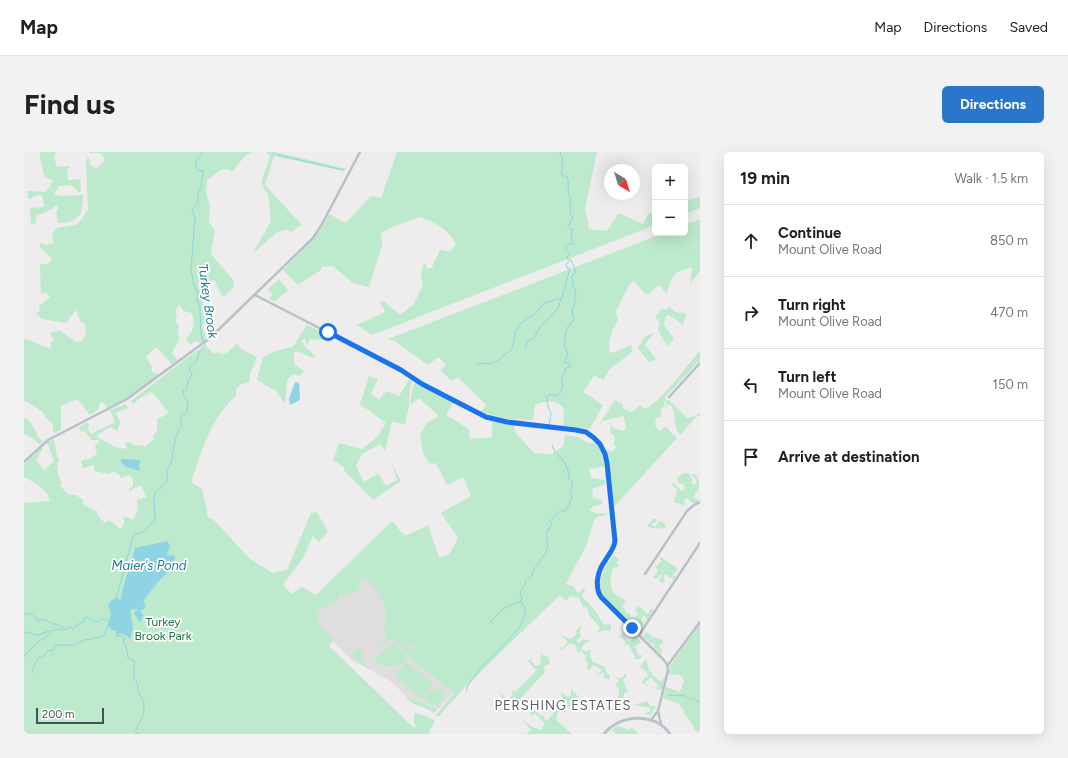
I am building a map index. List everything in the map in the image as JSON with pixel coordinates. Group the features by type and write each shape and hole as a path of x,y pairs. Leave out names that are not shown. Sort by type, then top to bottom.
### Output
{"main road":[{"path":"604,734 612,726 622,720 636,718 655,721 661,724 670,734"}],"street":[{"path":"24,462 48,440 127,399 206,341 304,248 317,233 360,152"},
{"path":"255,295 386,362 422,384 486,417 507,422 576,430 586,432 594,438 602,447 606,460 615,541 613,549 604,561 600,572 598,590 601,597 668,665"},
{"path":"669,397 700,363"},
{"path":"645,574 687,511 700,502"},
{"path":"638,635 700,543"},
{"path":"651,720 658,711 667,676 668,665 700,622"},
{"path":"658,711 661,724"}],"shaded area":[{"path":"365,575 456,673 454,690 439,709 407,697 392,682 352,660 314,622 314,611"}],"green space":[{"path":"40,152 56,152 54,157 57,167 70,166 70,168 67,169 68,180 80,179 81,191 79,192 71,185 59,186 54,194 60,196 83,195 81,213 71,221 58,223 56,211 58,210 57,206 55,206 52,209 36,216 36,223 31,224 30,208 44,207 42,195 33,196 29,199 27,191 46,192 53,181 44,176"},
{"path":"89,152 252,152 244,157 232,172 228,169 222,169 207,180 206,192 210,206 209,223 215,230 211,254 234,281 233,288 223,297 214,280 198,284 208,322 202,325 206,339 201,343 196,341 190,345 186,339 191,333 193,327 192,313 184,311 179,304 175,312 177,316 175,321 179,326 179,340 172,353 177,360 172,365 158,348 155,348 146,357 152,367 151,370 155,374 157,373 159,375 125,399 107,408 104,403 101,402 97,411 90,415 78,400 71,401 61,406 61,430 55,433 53,431 52,423 46,418 43,412 24,400 24,338 51,349 51,342 54,339 50,333 59,330 76,342 82,341 86,334 85,324 80,321 76,310 66,323 42,319 36,313 40,311 39,306 50,297 46,292 41,295 40,264 48,264 52,259 39,246 41,243 47,245 54,243 52,235 56,228 76,225 88,210 86,163 88,156 91,165 96,169 105,160 101,153"},
{"path":"267,152 275,152 347,169 344,171 274,156 265,185 302,225 291,232 287,229 276,233 253,253 271,221 269,198 261,182 270,157"},
{"path":"397,152 597,152 585,208 589,229 607,231 619,213 643,224 649,213 652,212 652,226 372,335 357,325 385,312 379,303 384,301 400,315 413,305 423,285 421,275 424,262 428,269 432,267 440,250 450,252 456,244 445,230 430,221 419,217 381,233 382,245 369,287 353,283 333,266 321,267 321,270 298,285 283,270 312,241 320,231 329,214 346,223 371,196 381,198"},
{"path":"700,196 700,208 688,213 688,201"},
{"path":"700,219 700,271 690,284 692,267 675,273 669,284 667,294 659,285 648,294 644,293 634,281 629,285 616,311 618,320 611,336 609,349 610,353 631,345 632,352 610,369 603,380 594,375 583,392 603,405 590,429 563,426 564,408 554,402 535,404 533,420 507,419 481,412 486,405 458,377 452,381 440,370 446,365 438,357 428,365 393,340 388,339 656,236 688,236 688,224"},
{"path":"279,279 288,290 274,302 269,298 273,294 268,289"},
{"path":"669,307 675,312 686,314 683,325 669,315 665,317 664,325 674,339 667,346 658,330 660,322 655,318 662,308 666,310"},
{"path":"307,325 324,333 325,335 323,340 310,339 307,345 305,338 301,341 306,348 316,356 312,358 297,351 294,353 295,365 304,371 300,376 293,374 287,380 285,404 276,391 257,380 263,357 279,350 293,347"},
{"path":"655,332 645,344 656,360 649,362 638,347 646,336"},
{"name":"Turkey Brook Park","path":"237,343 241,349 257,357 250,374 250,381 240,385 236,389 236,396 219,415 213,425 203,447 191,482 202,489 207,517 214,520 250,559 273,573 287,570 311,513 317,512 328,532 319,542 313,536 303,558 283,585 291,594 302,587 316,595 392,521 405,536 428,525 439,557 449,555 458,538 441,513 471,496 463,477 447,485 436,463 430,464 423,453 420,434 427,423 439,416 419,398 410,405 415,382 454,401 446,415 469,429 470,439 492,437 492,421 513,425 515,432 534,453 552,454 563,446 565,435 578,437 588,443 598,444 602,453 605,467 589,469 591,478 605,480 605,484 592,489 593,498 602,500 602,504 594,506 589,510 596,513 609,514 598,517 594,520 587,544 566,584 573,586 578,593 584,588 585,591 582,597 592,607 604,625 611,625 611,631 604,630 597,633 600,627 589,615 587,607 583,607 579,598 571,596 566,601 560,595 466,686 438,717 436,715 454,692 414,662 394,641 408,647 393,639 376,646 383,642 386,637 383,625 385,624 386,607 374,587 365,578 359,583 359,590 342,596 340,594 337,597 339,599 337,602 321,609 317,618 319,623 334,640 329,646 414,728 416,726 414,723 414,713 427,716 435,721 429,732 430,734 24,734 24,502 50,501 44,490 37,484 24,477 24,465 42,447 43,448 36,460 44,470 54,461 47,442 54,440 59,459 58,471 62,483 60,486 69,495 76,495 83,500 83,504 95,511 96,509 99,517 105,523 109,520 120,529 124,524 123,517 130,518 132,520 135,515 137,500 147,497 141,486 134,488 131,491 129,489 133,486 133,480 130,475 121,478 119,474 113,471 109,474 94,471 94,465 83,468 81,462 86,458 87,460 97,454 95,445 99,442 98,440 91,440 85,431 81,432 79,427 86,423 89,424 88,429 91,434 115,422 110,410 126,404 128,408 116,413 120,422 117,431 111,427 100,433 97,437 115,447 127,449 125,444 130,442 134,445 146,446 154,439 153,435 157,432 157,419 169,413 152,392 143,396 133,404 131,401 192,354 206,346 214,354 219,352 222,355 228,352","holes":["412,644 418,648 416,651 410,647"]},
{"path":"700,351 700,360 665,397 664,404 672,411 664,406 660,410 662,417 656,418 655,425 659,431 666,427 677,438 612,509 609,466 605,449 612,452 617,447 614,445 615,436 610,432 611,427 609,422 613,428 624,431 626,428 624,416 603,421 598,426 615,400 622,404 623,409 631,412 641,405 644,409 650,406 658,400"},
{"path":"369,376 378,379 371,394 379,400 386,391 399,396 410,378 413,380 410,387 409,406 405,424 392,422 385,451 380,444 362,454 356,466 364,482 378,473 386,486 397,480 392,464 401,481 373,500 344,470 344,467 333,460 339,443 362,449 377,437 386,423 360,405"},
{"path":"668,399 687,418 700,413 700,416 697,416 680,435 675,425 672,406 666,404"},
{"path":"26,418 31,422 42,441 40,444 24,434 24,419"},
{"path":"684,473 688,473 693,480 691,482 694,485 697,481 691,474 695,474 699,480 698,491 695,492 694,498 698,499 698,502 694,504 687,498 683,501 686,505 675,503 674,499 678,489 673,487 672,483 673,482 682,491 685,487 682,484 679,484 677,478"},
{"path":"653,519 657,520 655,523 652,523 653,526 660,521 665,524 666,528 663,529 660,527 657,529 656,527 653,529 647,526"},
{"path":"614,555 619,560 617,563 619,567 614,567 611,573 611,588 615,594 626,601 622,607 626,610 626,613 629,613 631,617 636,617 639,613 636,612 635,609 639,606 647,614 651,608 653,610 647,621 647,618 643,615 641,619 644,624 638,631 602,595 600,584 601,579"},
{"path":"659,556 677,568 677,571 673,574 676,579 668,577 666,574 664,576 665,582 661,583 659,580 663,573 657,579 653,578 658,570 654,565 658,566 661,562"},
{"path":"700,624 700,734 698,734 679,704 663,698 666,687 680,692 684,680 680,675 669,674 670,666"},
{"path":"581,625 581,637 576,641 579,643 583,639 591,641 585,643 581,649 585,651 591,650 590,655 593,662 605,667 606,673 610,675 610,680 604,678 604,672 596,677 602,670 593,665 589,670 587,668 588,664 585,659 586,656 581,651 578,653 575,645 570,643 562,650 558,645 562,648 568,642 561,635 570,639 575,636 576,631"},
{"path":"629,629 624,636 629,642 633,638 633,633 641,642 635,646 638,655 642,655 640,659 633,659 635,657 628,644 622,647 626,643 622,638 618,637"},
{"path":"647,632 652,636 651,638 654,637 662,640 663,645 660,644 659,646 662,649 661,654 653,646 655,645 654,643 651,644 643,636"},
{"path":"393,642 408,659 400,664 391,666 378,663 374,660"},
{"path":"360,649 362,650 366,668 352,654 354,651"},
{"path":"541,650 542,655 548,656 550,662 544,666 545,672 519,700 512,703 513,707 508,705 499,692 508,700 513,695 511,688 515,692 537,670 528,661 533,656 531,661 538,666 540,664"},
{"path":"647,659 649,670 661,682 666,674 662,690 652,688 659,687 651,677 645,682 649,687 641,682 648,675 644,669 640,668 642,663"},
{"path":"406,662 433,683 421,698 395,676"},
{"path":"625,673 627,676 623,680 628,692 624,693 624,697 614,703 619,695 619,690 615,685 619,681 615,677 621,678"},
{"path":"571,688 582,701 572,700 570,702 571,707 565,708 566,712 558,712 556,720 572,734 526,734 531,730 521,718 532,727 541,730 545,724 535,713 530,717 531,709 537,711 540,715 543,715 545,720 548,720 556,710 557,705 560,705 562,702 561,692 568,697 571,695"},
{"path":"437,689 445,691 439,706 423,700 428,692"},
{"path":"407,697 438,709 434,713 413,703 406,698"},
{"path":"647,701 650,706 656,706 651,715 643,714 649,712 651,708 633,705"},
{"path":"617,726 631,730 630,728 632,728 639,734 616,734 612,730"}],"water":[{"path":"295,382 299,383 300,400 290,405 289,399"},
{"path":"121,459 141,460 139,465 140,471 126,467 121,462"},
{"name":"Maier's Pond","path":"167,541 170,546 167,554 170,556 173,554 175,557 172,565 168,572 143,601 146,605 144,609 140,611 143,615 141,622 134,613 135,611 138,611 138,609 130,610 133,627 130,639 126,635 119,633 118,635 120,636 116,637 116,631 107,627 111,614 108,604 117,596 119,600 121,599 135,548"}],"waterway":[{"name":"Turkey Brook","path":"117,596 133,537 135,534 144,531 155,520 154,496 155,493 167,482 167,468 169,468 171,463 175,441 182,426 180,418 187,412 188,402 184,397 183,391 187,389 188,381 192,374 189,369 197,361 199,352 205,345 201,335 200,308 197,299 198,293 194,285 191,270 195,218 192,210 198,203 198,194 201,188 203,171 197,170 195,162 200,157 202,152"},
{"path":"549,426 551,413 548,407 547,397 549,394 557,396 559,394 562,390 562,377 565,373 565,369 571,366 570,364 564,362 568,356 564,343 567,328 574,320 572,310 576,300 574,297 576,291 572,285 573,280 571,278 576,271 571,260 567,258 570,254 565,248 569,244 572,245 573,243 571,235 573,229 570,229 568,226 573,218 570,213 571,199 567,176 563,176 561,174 562,157 560,152"},
{"path":"278,155 343,170"},
{"path":"477,365 494,362 510,352 514,341 515,330 518,329 519,325 529,317 533,316 544,303 562,298 570,268 567,268 566,265 569,261"},
{"path":"525,347 528,341 534,338 539,329 554,312 557,311 561,299"},
{"path":"466,691 468,685 482,666 504,645 520,626 526,611 520,595 526,584 525,581 532,575 534,569 547,550 548,542 546,534 548,529 550,530 550,526 552,524 550,521 560,511 565,511 572,498 570,493 572,481 568,478 569,473 565,463 555,452 552,445"},
{"path":"491,623 491,621 504,608 521,601"},
{"path":"24,614 34,615 38,621 42,619 59,625 65,629"},
{"path":"24,657 36,644 53,630 65,630 69,627 73,629 80,623 84,622 86,617 97,622 100,619 108,621"},
{"path":"33,672 38,658 44,657 47,651 53,650 55,646 73,645 85,640 101,637 104,635 107,627"},
{"path":"24,633 26,632 38,635 49,631"},
{"name":"Turkey Brook","path":"120,636 125,638 123,642 126,646 128,658 134,661 134,678 141,698 144,701 144,710 135,731 140,734"},
{"path":"669,695 685,696 689,700 693,698 700,703"}],"district":[{"name":"PERSHING ESTATES","path":"563,705"}],"route":[{"path":"328,332 401,370 414,380 486,417 507,422 586,432 598,441 605,454 615,541 613,549 601,567 598,590 601,597 632,628"}]}
